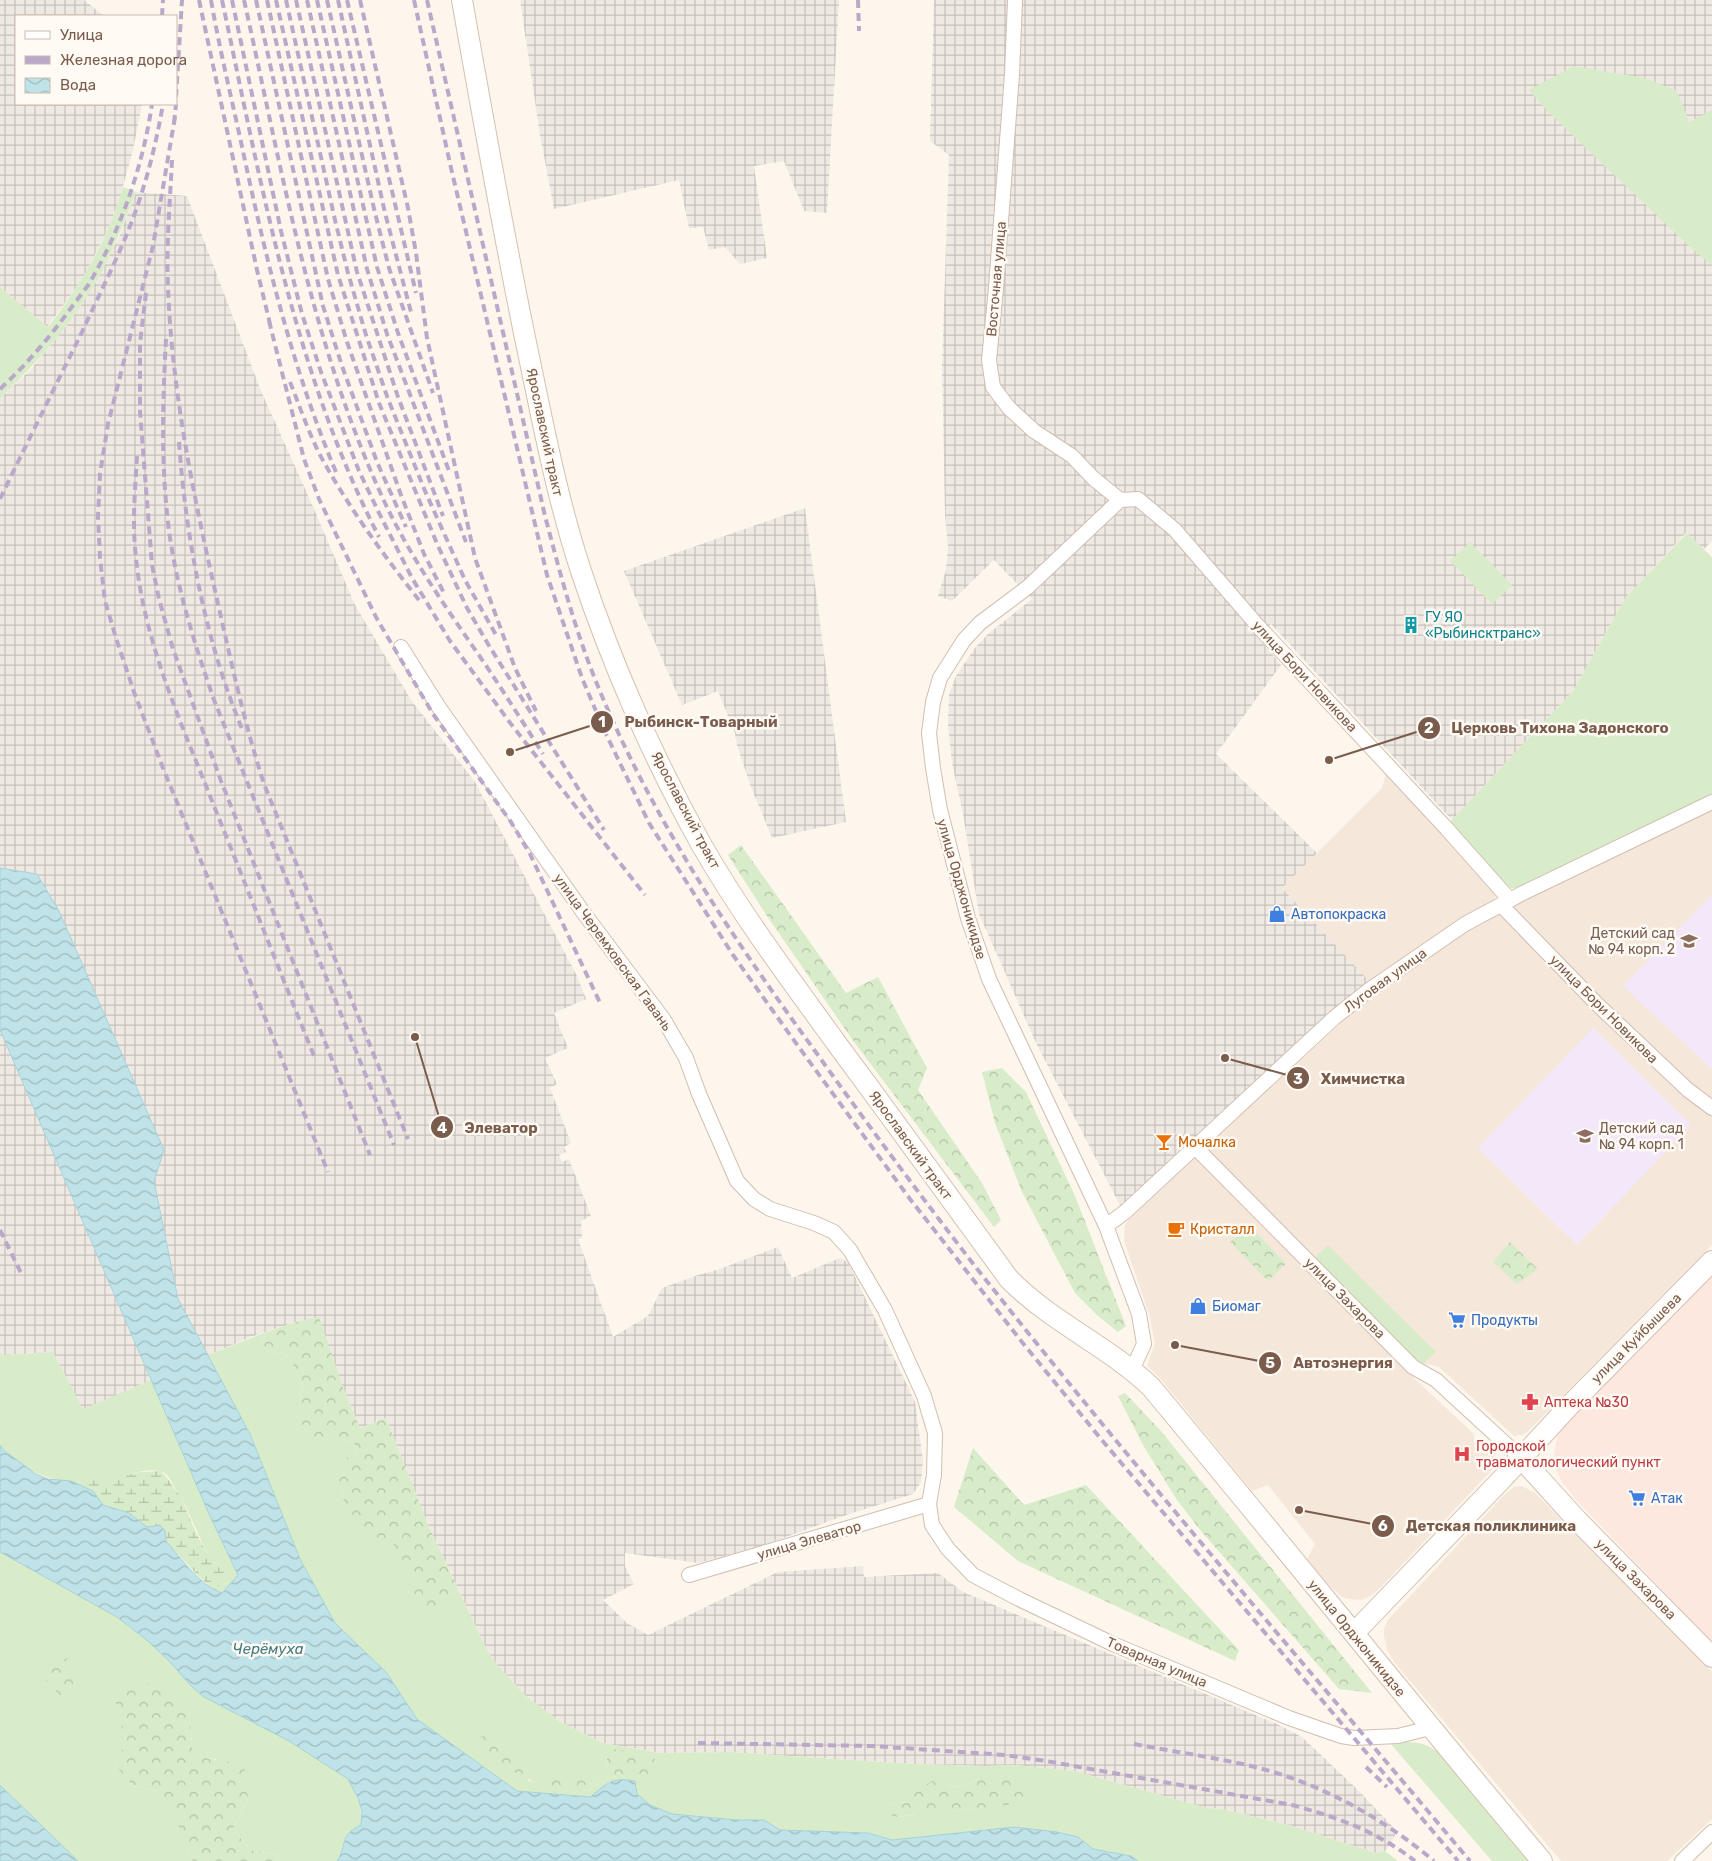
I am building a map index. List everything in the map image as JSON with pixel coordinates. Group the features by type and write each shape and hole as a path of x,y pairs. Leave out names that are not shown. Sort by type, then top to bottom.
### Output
{"street":[{"name":"Ярославский тракт","path":"462,0 504,237 551,465 562,508 598,621 652,746 680,804 729,889 782,967 1009,1279 1020,1290 1060,1320 1132,1370 1151,1387 1173,1414"},
{"name":"Восточная улица","path":"1015,0 1012,74 989,360 993,387 1009,408 1028,425 1072,456 1093,478 1120,500"},
{"name":"улица Бори Новикова","path":"1120,500 1138,499 1175,530 1258,626 1446,829 1505,902 1598,1005 1688,1090 1712,1108"},
{"name":"улица Орджоникидзе","path":"1120,500 1028,587 980,623 964,640 940,678 932,702 929,733 940,810 968,918 988,979 1106,1226 1139,1314 1144,1344 1132,1370"},
{"name":"улица Черемховская Гавань","path":"402,647 438,706 583,912 664,1020 686,1058 699,1094 737,1181 754,1199 770,1209 814,1223 834,1232 850,1250 885,1310 924,1396 935,1433 934,1476 929,1504"},
{"name":"Луговая улица","path":"1106,1226 1126,1212 1351,1004 1442,939 1505,902 1712,802"},
{"name":"улица Захарова","path":"1195,1147 1413,1367 1436,1380 1521,1458 1577,1520 1712,1657"},
{"name":"улица Куйбышева","path":"1354,1633 1570,1405 1712,1261"},
{"name":"улица Орджоникидзе","path":"1173,1414 1430,1728 1542,1861"},
{"name":"улица Элеватор","path":"689,1575 929,1504"},
{"name":"Товарная улица","path":"929,1504 932,1525 948,1549 973,1575 1113,1644 1256,1704 1341,1736 1354,1738 1398,1736 1430,1728"},
{"path":"1682,1861 1712,1832"}],"shaded area":[{"path":"0,0 84,0 103,15 15,15 15,105 142,105 133,150 119,201 107,231 82,280 47,327 0,287"},
{"path":"520,0 839,0 827,213 804,211 784,161 754,166 767,258 740,264 725,247 709,250 703,227 689,228 679,180 554,209 540,135"},
{"path":"934,0 1712,0 1712,541 1704,549 1686,533 1626,597 1573,691 1452,820 1271,624 1258,637 1281,665 1216,754 1317,853 1282,888 1369,981 1330,1013 1121,1207 1037,1045 979,914 963,814 952,763 948,724 949,695 956,676 975,648 988,634 1032,599 994,560 952,601 938,596 946,570 948,547 945,514 942,366 949,155 930,141"},
{"path":"136,192 187,196 261,391 355,605 411,700 475,782 576,974 586,999 554,1013 568,1048 545,1058 557,1084 550,1088 571,1143 564,1147 566,1152 559,1155 562,1162 569,1159 591,1216 581,1221 582,1238 578,1239 613,1337 648,1316 662,1288 778,1247 792,1278 840,1258 848,1262 915,1402 923,1461 921,1482 913,1494 849,1514 761,1546 698,1563 625,1553 625,1566 634,1584 603,1600 627,1623 648,1635 778,1572 863,1566 864,1577 938,1573 963,1592 1277,1724 1302,1737 1357,1789 1393,1827 1395,1835 1385,1851 1376,1853 1289,1825 1222,1809 1207,1808 1074,1771 1015,1765 913,1764 729,1752 660,1753 603,1743 559,1721 526,1696 498,1666 488,1652 429,1527 386,1418 360,1428 344,1390 296,1322 256,1335 208,1355 178,1299 154,1181 164,1150 59,911 37,874 0,868 0,399 31,369 67,325 93,287 119,237"},
{"path":"805,508 846,822 772,838 751,787 735,733 718,691 682,705 624,571"},
{"path":"1386,774 1497,894 1494,900 1438,933 1369,981 1282,888 1382,788"},
{"path":"1712,810 1712,1245 1526,1433 1514,1436 1439,1367 1428,1364 1422,1365 1209,1152 1207,1147 1356,1009 1446,944 1526,899"},
{"name":"Детский сад № 94 корп. 2","path":"1712,895 1712,1069 1623,986"},
{"name":"Детский сад № 94 корп. 1","path":"1593,1028 1691,1125 1577,1245 1478,1148"},
{"path":"0,1030 151,1380 83,1410 53,1352 5,1355 0,1353"},
{"path":"1196,1157 1416,1380 1474,1434 1474,1441 1485,1451 1491,1449 1497,1457 1496,1464 1492,1470 1381,1587 1372,1595 1362,1600 1342,1597 1326,1583 1307,1559 1315,1544 1268,1485 1252,1491 1159,1377 1147,1366 1155,1344 1149,1314 1124,1241 1125,1225 1131,1216"},
{"path":"1712,1275 1712,1642 1578,1502 1562,1482 1555,1467 1554,1455 1557,1436 1570,1418"},
{"path":"1522,1486 1535,1493 1712,1672 1712,1819 1667,1861 1561,1861 1395,1663 1387,1650 1384,1629 1388,1620 1504,1495 1514,1487"}],"green space":[{"path":"1574,66 1645,78 1677,91 1689,122 1712,110 1712,265 1693,250 1548,112 1529,90"},
{"path":"123,187 136,192 111,252 93,287 73,317 50,346 0,399 0,287 48,327 72,295 92,261 110,225"},
{"path":"1687,533 1712,557 1712,795 1518,888 1511,888 1500,879 1449,823 1573,691 1626,597"},
{"path":"1470,542 1512,585 1492,604 1450,561"},
{"path":"741,845 846,993 878,977 927,1068 918,1090 982,1183 1001,1220 994,1227 854,1042 765,913 728,855"},
{"path":"1002,1068 1026,1092 1075,1196 1126,1326 1118,1332 1097,1315 1075,1293 1022,1192 995,1123 982,1072"},
{"path":"1249,1225 1286,1264 1268,1281 1230,1242"},
{"path":"1510,1242 1538,1269 1517,1284 1493,1262"},
{"path":"1328,1245 1436,1352 1422,1365 1315,1258"},
{"path":"319,1317 344,1390 360,1428 386,1418 429,1527 459,1591 445,1596 437,1610 426,1617 417,1609 409,1592 415,1582 391,1540 380,1544 369,1543 343,1499 341,1483 333,1475 342,1460 358,1452 353,1441 337,1439 327,1443 310,1434 297,1418 303,1388 293,1364 283,1352 271,1354 262,1345 266,1332"},
{"path":"266,1332 262,1345 271,1354 283,1352 293,1364 303,1388 297,1418 310,1434 353,1441 358,1452 342,1460 341,1483 343,1499 380,1544 391,1539 416,1582 437,1610 445,1596 459,1591 488,1652 498,1666 526,1696 559,1721 603,1743 660,1753 729,1752 913,1764 1015,1765 1074,1771 1207,1808 1222,1809 1289,1825 1376,1853 1385,1851 1398,1861 1138,1861 1131,1856 1093,1849 1078,1837 1057,1832 1014,1827 892,1840 868,1833 780,1830 764,1820 737,1820 672,1814 650,1805 637,1794 635,1781 610,1781 590,1797 517,1791 417,1719 386,1672 335,1623 300,1559 250,1434 208,1355","holes":["488,1735 509,1755 532,1772 554,1780 593,1782 608,1765 605,1748 655,1761 649,1764 642,1779 627,1776 614,1777 589,1790 529,1781","941,1776 952,1787 964,1786 979,1778 1028,1797 1023,1803 896,1817 889,1804 909,1802"]},
{"path":"53,1352 83,1409 151,1380 209,1514 238,1575 222,1593 216,1591 227,1570 212,1561 181,1496 163,1472 149,1470 100,1481 84,1482 53,1479 25,1467 0,1445 0,1353 5,1355"},
{"path":"1125,1393 1161,1431 1372,1693 1339,1689 1201,1531 1177,1500 1143,1445 1118,1396"},
{"path":"973,1448 1024,1505 1086,1485 1239,1650 1235,1661 1018,1561 954,1507"},
{"path":"160,1471 181,1496 198,1538 211,1558 218,1565 225,1567 227,1571 216,1591 199,1577 166,1541 165,1531 147,1527 129,1513 103,1505 93,1491 71,1481 106,1480 140,1472"},
{"path":"0,1552 117,1617 148,1641 170,1662 348,1779 357,1796 360,1807 361,1826 354,1829 346,1837 337,1861 278,1861 277,1855 250,1850 233,1829 248,1799 216,1759 193,1757 189,1708 115,1697 126,1742 115,1765 132,1785 155,1791 180,1824 179,1842 193,1861 78,1861 0,1785"},
{"path":"69,1658 79,1688 64,1700 41,1675 45,1662"},
{"path":"146,1683 171,1689 189,1708 193,1756 244,1764 248,1799 233,1829 250,1850 277,1855 278,1861 193,1861 179,1842 179,1824 155,1791 132,1785 115,1765 126,1742 114,1697"},
{"path":"488,1735 527,1768 545,1778 562,1778 579,1773 593,1782 608,1765 605,1748 653,1755 655,1761 649,1764 650,1774 642,1780 634,1777 620,1776 608,1779 589,1790 561,1787 538,1783 516,1773 485,1747 480,1737"},
{"path":"1389,1742 1418,1743 1430,1747 1444,1756 1533,1861 1492,1861"},
{"path":"1012,1773 1028,1797 1024,1803 896,1817 883,1812 889,1804 909,1802 913,1792 941,1776 952,1787 964,1786 979,1778"}],"water":[{"name":"Черёмуха","path":"0,868 37,874 59,911 164,1150 154,1181 178,1299 250,1434 300,1559 335,1623 386,1672 417,1719 517,1791 590,1797 610,1782 627,1780 635,1781 637,1794 650,1805 672,1814 737,1820 764,1820 780,1830 868,1833 892,1840 1014,1827 1057,1832 1078,1837 1093,1849 1131,1856 1138,1861 337,1861 346,1837 361,1825 362,1812 358,1798 348,1779 289,1741 204,1697 148,1641 117,1617 0,1552 0,1445 6,1452 36,1474 48,1479 71,1481 93,1491 103,1505 129,1513 147,1527 160,1525 165,1531 166,1541 191,1571 214,1589 222,1593 238,1575 209,1514 0,1030"},
{"path":"0,1785 78,1861 0,1861"}],"railway":[{"path":"162,15 163,0"},
{"path":"178,65 182,0"},
{"path":"199,0 271,328"},
{"path":"211,0 253,196 282,316 307,395 336,472"},
{"path":"222,0 266,206 302,341 324,408 349,473 379,537"},
{"path":"232,0 281,231 302,314 321,372 359,471 412,578 450,641 511,724 645,895"},
{"path":"244,0 301,256 337,381 359,443 385,503 407,545 543,754"},
{"path":"256,0 323,306 342,366 377,462 406,527"},
{"path":"267,0 328,279 347,342 401,495 424,554 444,593"},
{"path":"276,0 338,275 379,403 438,546 467,608 604,830"},
{"path":"286,0 335,220 366,335 388,399 425,491 465,580 496,635"},
{"path":"296,0 357,272 398,397 443,516"},
{"path":"307,0 367,269 387,334 466,542"},
{"path":"317,0 377,267 398,333 449,471"},
{"path":"327,0 389,268 433,393"},
{"path":"338,0 385,213 412,316"},
{"path":"347,0 416,293"},
{"path":"360,0 408,208 427,338 475,558 515,668 536,711"},
{"path":"414,0 451,168 547,575 582,678 604,730 649,823 733,955 910,1199 1101,1439 1458,1861"},
{"path":"427,0 545,516 567,596 593,674 638,774 664,822 721,916 783,1007 895,1161 978,1270 1160,1494 1470,1861"},
{"path":"858,0 859,31"},
{"path":"0,389 29,360 54,330 89,284 101,263 121,219 137,174 152,105"},
{"path":"0,499 82,332 129,228 148,171 163,105"},
{"path":"174,123 176,105"},
{"path":"175,117 153,246 108,424 100,474 98,517 105,601 134,692 163,768 328,1172"},
{"path":"172,160 168,224 168,272 170,326 179,401 184,438 206,549 249,735 264,784 408,1139"},
{"path":"146,293 140,343 140,411 152,565 159,599 173,649 221,781 370,1155"},
{"path":"269,321 304,459 319,499 377,619 433,714 511,822 530,854 601,1005"},
{"path":"166,339 163,426 165,491 174,561 185,608 214,700 394,1145"},
{"path":"290,382 315,444 335,482 369,534 419,600"},
{"path":"179,442 192,552 199,588 218,660 242,729"},
{"path":"137,456 134,507 135,546 140,589 155,650 187,738 314,1056"},
{"path":"0,1230 21,1273"},
{"path":"698,1743 872,1746 1005,1755 1046,1761 1292,1805 1341,1820 1372,1834 1415,1861"},
{"path":"1134,1744 1215,1758 1294,1779 1319,1789 1368,1814 1413,1844 1434,1861"},
{"path":"1366,1767 1387,1787"}],"place":[{"name":"ГУ ЯО «Рыбинсктранс»","path":"1411,625"},
{"name":"Рыбинск-Товарный","path":"510,752"},
{"name":"Церковь Тихона Задонского","path":"1329,760"},
{"name":"Автопокраска","path":"1277,914"},
{"name":"Детский сад № 94 корп. 2","path":"1689,941"},
{"name":"Элеватор","path":"415,1037"},
{"name":"Химчистка","path":"1225,1058"},
{"name":"Детский сад № 94 корп. 1","path":"1585,1136"},
{"name":"Мочалка","path":"1164,1142"},
{"name":"Кристалл","path":"1176,1229"},
{"name":"Биомаг","path":"1198,1306"},
{"name":"Продукты","path":"1457,1320"},
{"name":"Автоэнергия","path":"1175,1345"},
{"name":"Аптека №30","path":"1530,1402"},
{"name":"Городской травматологический пункт","path":"1462,1454"},
{"name":"Атак","path":"1637,1498"},
{"name":"Детская поликлиника","path":"1299,1510"}]}
